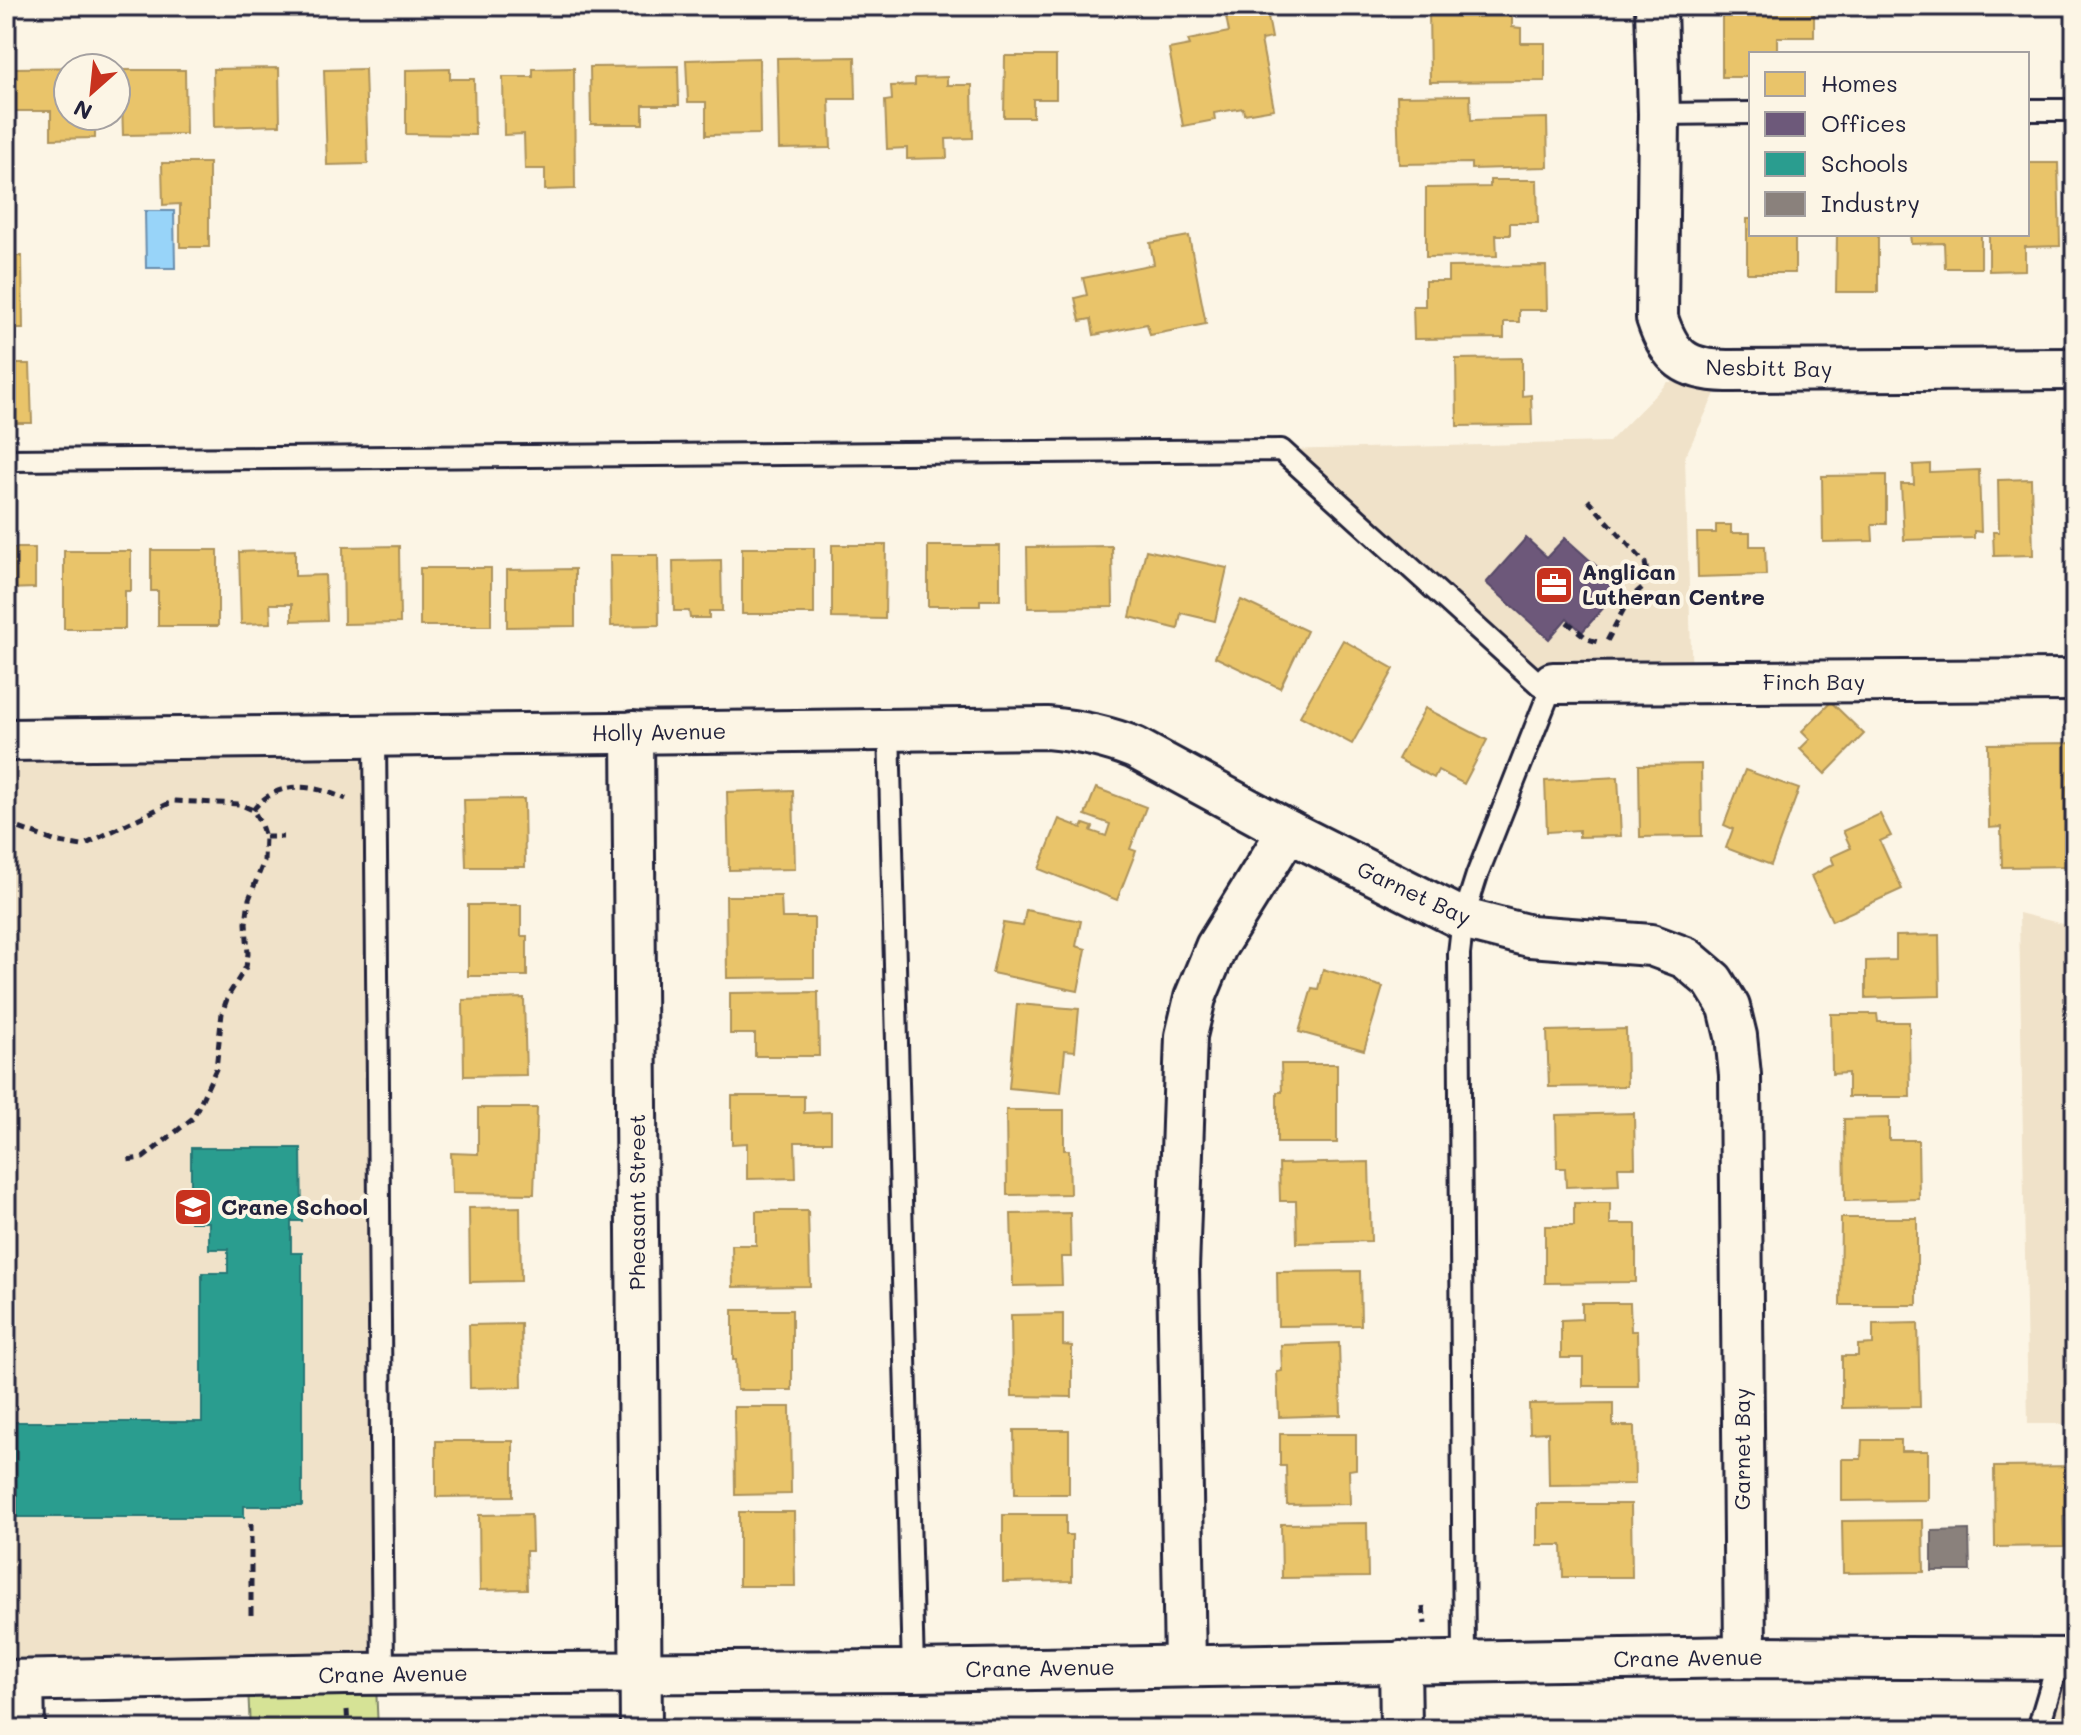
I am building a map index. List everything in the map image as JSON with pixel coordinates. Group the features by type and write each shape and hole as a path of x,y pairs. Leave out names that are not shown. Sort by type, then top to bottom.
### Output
{"street":[{"name":"Nesbitt Bay","path":"1656,6 1659,114 1657,318 1662,335 1683,361 1702,370 1715,371 2075,369"},
{"name":"Finch Bay","path":"1553,683 2075,680"},
{"name":"Holly Avenue","path":"6,740 1047,728 1082,731 1135,748 1288,831"},
{"name":"Pheasant Street","path":"633,732 641,1729"},
{"name":"Garnet Bay","path":"1288,831 1463,919 1530,936 1651,945 1686,958 1713,981 1729,1007 1740,1075 1745,1657"},
{"path":"1185,1664 1178,1269 1186,1036 1195,998 1216,947 1288,831"},
{"name":"Crane Avenue","path":"14,1681 383,1674 913,1671 1185,1664 1745,1657 2067,1659"},
{"path":"1400,1662 1401,1729"},
{"path":"14,1681 24,1729"}],"lane":[{"path":"2029,110 2075,110"},
{"path":"1659,114 1749,113"},
{"path":"6,460 1281,450 1540,685 1553,683"},
{"path":"1464,1661 1459,970 1463,919 1477,875 1553,683"},
{"path":"889,729 913,1671"},
{"path":"375,736 383,1674"},
{"path":"2038,1729 2067,1659"}],"path":[{"path":"1567,622 1588,639 1605,645 1629,599 1644,586 1648,577 1645,563 1588,500"},
{"path":"253,810 270,795 299,787 317,787 348,799 376,800"},
{"path":"6,830 19,828 54,841 82,846 174,801 239,804 253,810 265,837 264,861 249,899 246,967 228,996 222,1013 216,1069 193,1118 143,1158 127,1160"},
{"path":"265,837 283,837"},
{"path":"251,1523 251,1619"},
{"path":"1423,1607 1425,1629"}],"shaded area":[{"path":"1668,382 1720,383 1685,457 1692,682 1553,683 1281,450 1609,442"},
{"name":"Crane School","path":"375,736 383,1674 6,1681 6,740"},
{"path":"2019,913 2075,927 2075,1424 2028,1424"},
{"path":"2075,1671 2075,1729 2043,1729 2062,1672"}],"green space":[{"path":"376,1686 378,1729 250,1729 248,1687"}],"water":[{"path":"145,211 174,211 175,268 146,268"}],"building: Homes":[{"path":"1224,6 1266,6 1272,38 1261,40 1274,109 1244,114 1243,108 1214,113 1215,120 1183,126 1169,49 1190,45 1188,40 1229,32"},
{"path":"1722,6 1814,6 1814,37 1777,37 1777,52 1749,52 1749,77 1722,77"},
{"path":"2029,6 2075,6 2075,8 2030,10"},
{"path":"1429,9 1512,9 1512,27 1521,28 1521,43 1545,43 1545,81 1430,82"},
{"path":"1005,56 1056,56 1056,99 1033,99 1033,117 1004,117"},
{"path":"855,57 856,99 829,99 831,148 779,149 777,58"},
{"path":"759,58 760,134 706,135 706,102 688,102 686,60"},
{"path":"678,66 679,105 643,105 643,124 591,124 590,67"},
{"path":"15,68 52,68 52,132 95,132 95,138 51,139 51,111 15,111"},
{"path":"279,68 280,125 214,127 213,69"},
{"path":"574,68 575,189 545,190 545,169 525,169 524,134 504,135 503,77 533,77 533,69"},
{"path":"365,69 368,164 327,165 324,70"},
{"path":"450,69 450,79 474,79 475,135 406,134 406,70"},
{"path":"132,70 185,70 186,134 123,135 123,132 132,132"},
{"path":"947,77 947,85 972,85 973,138 946,139 947,158 907,159 907,148 887,149 885,101 892,100 891,86 915,85 915,78"},
{"path":"1470,95 1471,120 1547,118 1548,167 1471,169 1471,163 1399,164 1397,96"},
{"path":"162,163 209,163 209,247 180,247 180,204 163,205"},
{"path":"2029,163 2058,163 2060,246 2025,247 2025,270 1989,271 1989,236 2029,236"},
{"path":"1490,180 1537,180 1538,223 1510,223 1510,235 1496,235 1497,256 1426,257 1426,188 1490,187"},
{"path":"1747,219 1749,236 1795,236 1795,273 1747,273"},
{"path":"1189,236 1206,324 1150,335 1147,324 1094,335 1091,319 1080,321 1075,298 1087,295 1083,278 1154,264 1150,243"},
{"path":"1837,236 1878,236 1878,292 1836,292"},
{"path":"1910,236 1981,236 1981,268 1945,268 1944,243 1911,244"},
{"path":"6,256 22,256 23,329 6,329"},
{"path":"1546,266 1547,310 1519,310 1519,322 1504,322 1504,338 1414,339 1413,306 1425,306 1425,281 1448,281 1448,267"},
{"path":"1522,358 1522,396 1531,395 1532,425 1457,426 1456,359"},
{"path":"6,364 30,364 32,423 6,423"},
{"path":"2075,460 2075,533 2073,533"},
{"path":"1930,464 1930,472 1979,470 1981,532 1974,531 1974,538 1904,540 1901,484 1914,484 1913,465"},
{"path":"1886,475 1886,524 1872,524 1873,541 1823,542 1822,476"},
{"path":"2031,479 2033,555 1994,556 1993,532 1999,532 1998,480"},
{"path":"1716,525 1731,525 1731,533 1750,533 1750,546 1765,546 1766,575 1698,577 1697,533 1716,533"},
{"path":"832,545 886,545 885,619 832,618"},
{"path":"399,546 400,623 344,624 343,547"},
{"path":"928,546 1000,546 1000,600 980,600 980,606 928,606"},
{"path":"1112,546 1113,607 1028,608 1027,547"},
{"path":"6,548 35,548 35,588 6,589"},
{"path":"742,548 814,548 814,614 742,614"},
{"path":"151,550 218,550 218,626 158,626 158,591 151,591"},
{"path":"295,550 295,576 325,575 327,620 292,621 292,604 270,604 271,623 241,624 239,552"},
{"path":"1146,550 1227,568 1215,621 1181,613 1178,629 1130,617"},
{"path":"64,551 131,551 131,591 125,591 125,629 64,629"},
{"path":"610,555 658,555 659,625 611,626"},
{"path":"721,560 722,611 709,611 709,618 690,618 689,611 674,611 673,561"},
{"path":"420,568 491,568 491,626 420,626"},
{"path":"575,569 575,626 507,627 507,570"},
{"path":"1241,600 1307,631 1280,688 1215,657"},
{"path":"1343,640 1394,669 1352,744 1300,716"},
{"path":"1831,702 1864,734 1825,774 1800,749 1810,739 1802,731"},
{"path":"1425,708 1487,740 1464,784 1438,770 1434,778 1398,759"},
{"path":"2075,743 2075,866 2002,867 2001,827 1989,828 1988,744"},
{"path":"1701,764 1702,836 1640,837 1639,765"},
{"path":"1745,770 1799,789 1771,865 1726,848 1733,829 1724,825"},
{"path":"1618,777 1621,836 1579,837 1579,830 1547,832 1545,781"},
{"path":"1096,788 1146,807 1130,849 1136,851 1117,900 1039,869 1059,819 1082,828 1084,824 1093,827 1091,831 1106,836 1110,824 1085,815"},
{"path":"793,790 795,869 729,870 727,792"},
{"path":"524,799 525,867 466,867 464,800"},
{"path":"1880,814 1891,836 1880,841 1902,889 1832,921 1811,876 1834,864 1831,857 1851,848 1843,831"},
{"path":"726,896 781,896 782,918 814,918 814,977 727,978"},
{"path":"468,905 521,905 521,936 527,936 527,976 468,976"},
{"path":"1026,910 1081,921 1076,946 1086,949 1078,991 992,973 1003,923 1023,926"},
{"path":"1939,935 1940,996 1866,998 1866,961 1896,960 1896,936"},
{"path":"1323,969 1383,987 1364,1050 1299,1032 1312,988 1318,989"},
{"path":"818,992 819,1056 755,1056 755,1034 730,1034 730,993"},
{"path":"524,998 526,1075 464,1076 463,1000"},
{"path":"1017,1004 1079,1009 1075,1051 1065,1050 1061,1093 1009,1088"},
{"path":"1831,1014 1877,1014 1878,1022 1909,1022 1910,1097 1848,1097 1848,1073 1832,1074"},
{"path":"1626,1029 1627,1086 1549,1087 1547,1031"},
{"path":"1281,1064 1337,1064 1337,1143 1277,1143 1277,1092 1282,1092"},
{"path":"732,1096 804,1096 804,1113 831,1112 831,1142 795,1142 796,1178 747,1179 747,1143 732,1144"},
{"path":"478,1108 537,1108 534,1194 452,1193 451,1153 478,1154"},
{"path":"1006,1110 1064,1110 1064,1150 1069,1150 1070,1194 1007,1195"},
{"path":"1634,1113 1635,1167 1618,1167 1619,1185 1566,1187 1565,1168 1557,1168 1556,1115"},
{"path":"1889,1118 1889,1140 1918,1140 1919,1199 1845,1201 1844,1119"},
{"path":"1369,1162 1371,1241 1297,1243 1296,1201 1280,1201 1279,1164"},
{"path":"1574,1203 1610,1203 1610,1224 1636,1224 1636,1282 1545,1283 1545,1226 1574,1226"},
{"path":"520,1207 521,1281 470,1282 469,1208"},
{"path":"756,1211 808,1211 810,1286 733,1287 732,1245 756,1245"},
{"path":"1070,1213 1071,1257 1061,1257 1062,1285 1013,1286 1011,1214"},
{"path":"1841,1218 1917,1218 1917,1305 1840,1305"},
{"path":"1360,1271 1361,1325 1278,1326 1277,1272"},
{"path":"1582,1303 1630,1303 1631,1331 1637,1331 1638,1386 1583,1386 1583,1358 1561,1358 1561,1320 1582,1319"},
{"path":"733,1310 792,1310 792,1390 737,1390 736,1360 733,1360"},
{"path":"1063,1314 1063,1345 1072,1346 1072,1397 1012,1396 1011,1315"},
{"path":"1918,1323 1920,1407 1842,1408 1842,1356 1858,1356 1858,1345 1873,1344 1873,1324"},
{"path":"521,1324 522,1387 470,1388 469,1325"},
{"path":"1339,1343 1341,1415 1279,1417 1277,1372 1282,1371 1281,1345"},
{"path":"1613,1403 1613,1426 1634,1426 1635,1484 1549,1485 1548,1432 1530,1433 1529,1404"},
{"path":"734,1407 790,1407 791,1494 735,1495"},
{"path":"1014,1430 1069,1430 1069,1494 1015,1494"},
{"path":"1280,1434 1356,1434 1356,1469 1349,1470 1350,1504 1287,1505 1286,1466 1280,1466"},
{"path":"1862,1440 1901,1440 1901,1451 1928,1451 1928,1500 1842,1501 1842,1459 1861,1459"},
{"path":"436,1441 513,1441 513,1496 436,1497"},
{"path":"2075,1466 2075,1516 2063,1516 2064,1546 1995,1547 1994,1467"},
{"path":"1537,1504 1631,1504 1632,1577 1563,1577 1562,1545 1537,1545"},
{"path":"739,1512 794,1512 795,1586 739,1586"},
{"path":"531,1514 532,1551 526,1551 527,1589 480,1590 479,1515"},
{"path":"1003,1515 1066,1515 1066,1535 1072,1535 1072,1581 1003,1582"},
{"path":"1923,1520 1924,1572 1843,1573 1842,1521"},
{"path":"1367,1523 1368,1577 1282,1578 1281,1524"}],"building: Offices":[{"name":"Anglican Lutheran Centre","path":"1526,538 1547,557 1565,538 1621,588 1582,632 1567,618 1549,639 1486,583"}],"building: Schools":[{"path":"191,1148 301,1148 302,1221 291,1221 291,1253 302,1253 302,1506 244,1506 244,1517 6,1517 6,1422 202,1422 202,1273 228,1273 228,1249 209,1249 209,1222 191,1222"}],"building: Industry":[{"path":"1969,1530 1970,1571 1932,1571 1932,1531"}],"place":[{"name":"Anglican Lutheran Centre","path":"1554,585"},
{"name":"Crane School","path":"193,1207"}]}
